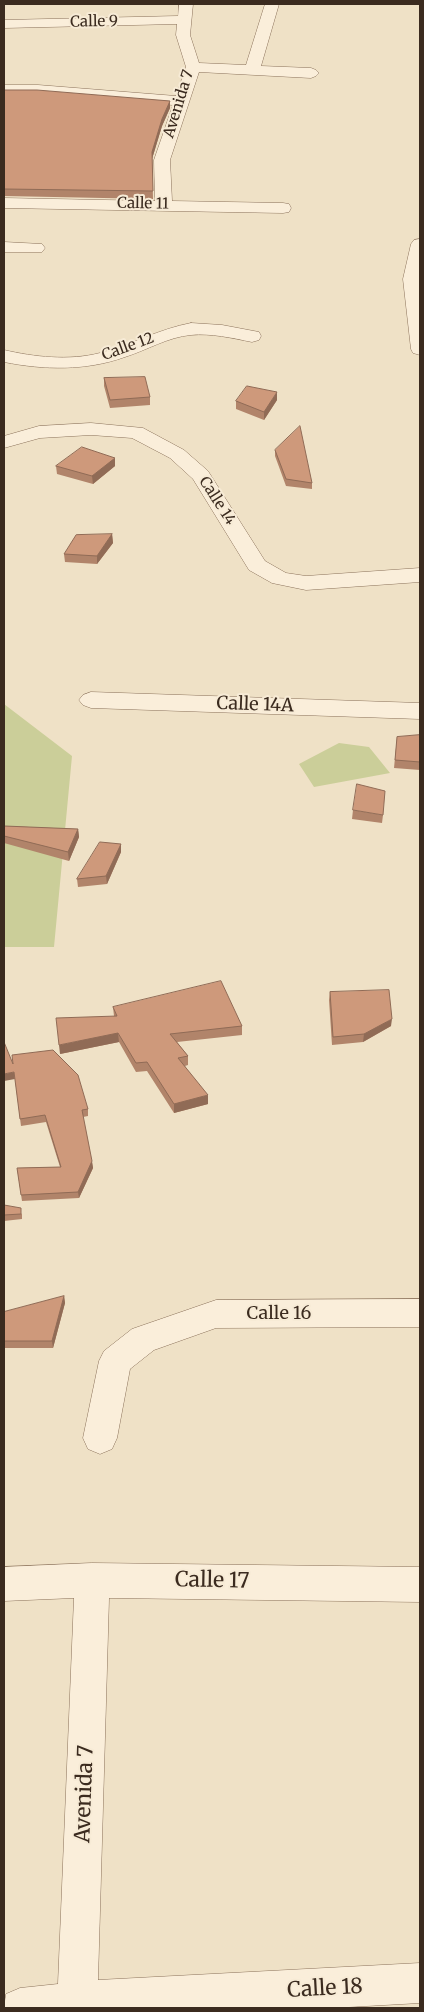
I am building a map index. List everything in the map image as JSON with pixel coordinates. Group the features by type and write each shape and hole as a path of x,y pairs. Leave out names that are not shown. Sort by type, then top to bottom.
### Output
{"street":[{"name":"Avenida 7","path":"164,204 162,160 172,124 183,101 193,67 183,35 186,4"},
{"path":"252,70 272,4"},
{"name":"Calle 9","path":"4,24 184,20"},
{"path":"193,67 311,74"},
{"path":"4,90 38,90 183,101"},
{"name":"Calle 11","path":"4,203 164,204 283,208"},
{"path":"420,244 416,281 420,349"},
{"path":"4,247 36,248"},
{"name":"Calle 12","path":"4,356 21,360 68,361 106,358 156,337 190,329 223,330 252,336"},
{"name":"Calle 14","path":"4,442 39,432 91,429 136,432 176,454 201,475 257,565 280,578 306,583 420,574"},
{"name":"Calle 14A","path":"91,700 420,711"},
{"name":"Calle 16","path":"100,1438 114,1362 143,1339 216,1314 420,1313"},
{"name":"Avenida 7","path":"78,2005 92,1580"},
{"name":"Calle 17","path":"4,1584 92,1580 420,1584"},
{"name":"Calle 18","path":"20,2008 420,1983"}],"green space":[{"path":"4,704 72,756 54,947 4,947"},
{"path":"339,743 369,747 390,773 314,787 299,764"}],"building":[{"path":"4,90 37,90 170,101 162,119 152,152 153,191 4,189"},
{"path":"145,377 150,397 110,400 104,378"},
{"path":"247,386 277,392 264,412 236,401"},
{"path":"300,426 312,483 286,479 275,450"},
{"path":"82,447 115,458 92,476 56,466"},
{"path":"112,534 97,556 64,554 76,535"},
{"path":"420,735 420,762 395,760 397,737"},
{"path":"357,784 385,791 383,815 353,810"},
{"path":"4,826 78,829 68,852 4,836"},
{"path":"100,842 121,844 106,876 77,879"},
{"path":"221,981 242,1026 170,1034 188,1056 178,1058 208,1095 174,1104 147,1062 136,1063 118,1033 59,1045 56,1018 117,1016 113,1007"},
{"path":"389,990 392,1019 364,1034 333,1037 330,992"},
{"path":"4,1042 13,1064 12,1055 53,1050 78,1075 88,1109 82,1110 92,1161 78,1192 21,1195 17,1168 61,1167 45,1115 20,1119 14,1072 4,1074"},
{"path":"4,1205 21,1208 21,1214 4,1215"},
{"path":"64,1296 52,1341 4,1341 4,1312"}]}
